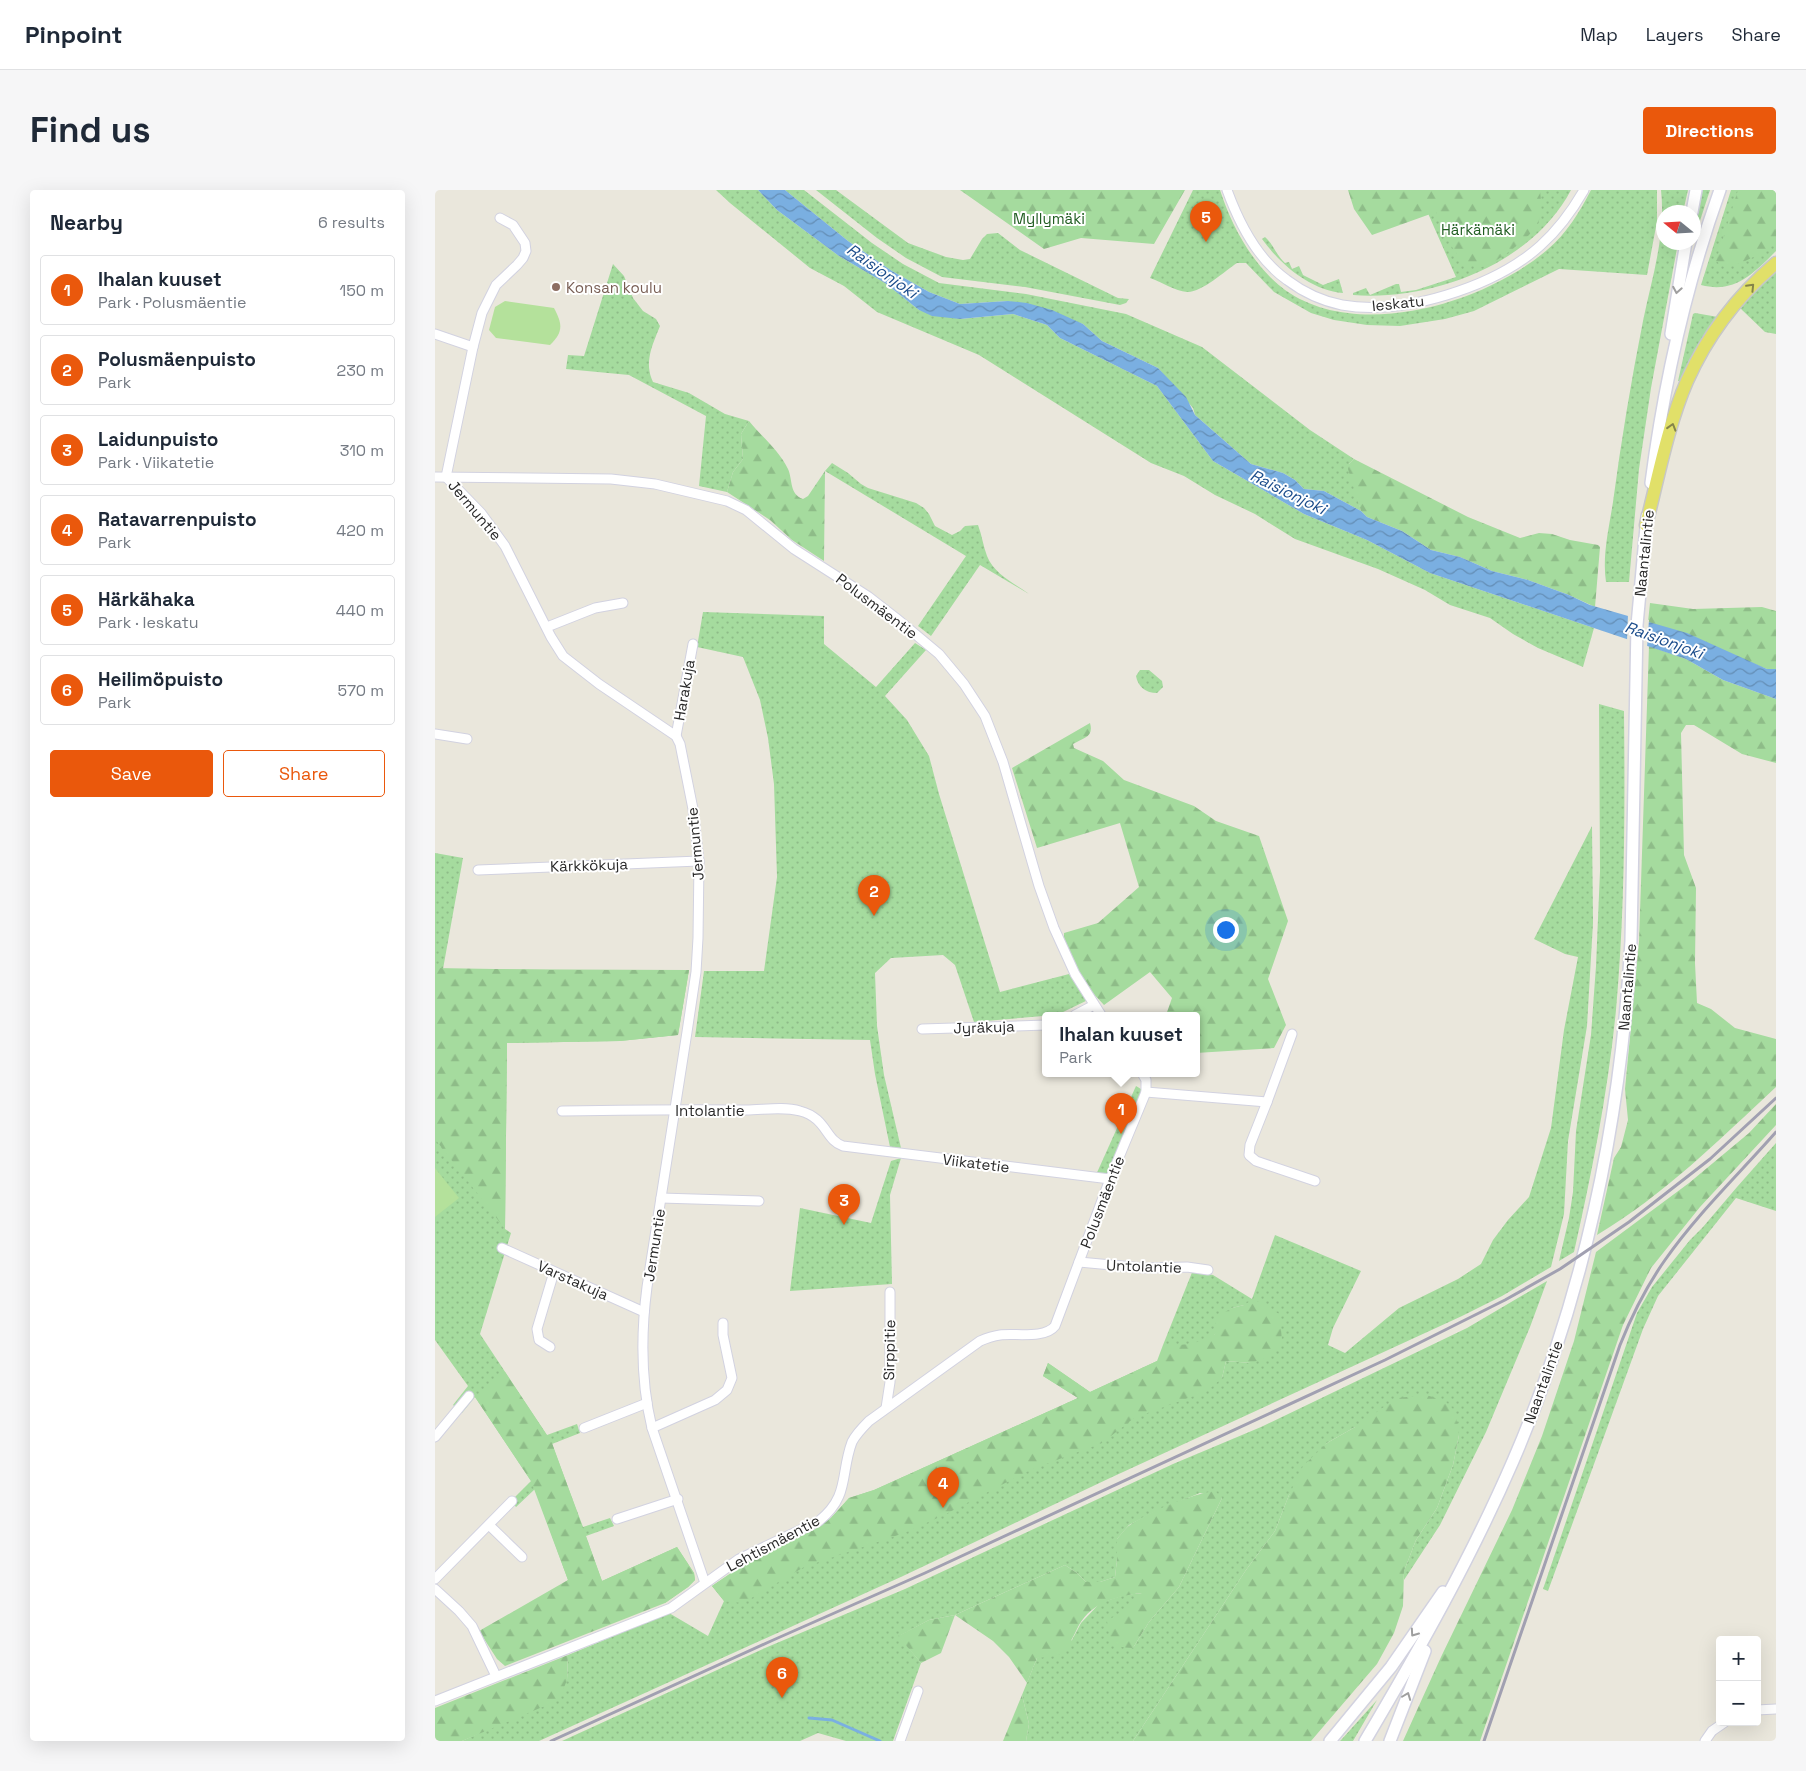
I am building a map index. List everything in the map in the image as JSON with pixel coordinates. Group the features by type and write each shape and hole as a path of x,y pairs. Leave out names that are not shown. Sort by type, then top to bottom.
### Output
{"main road":[{"path":"1693,205 1696,190"},
{"name":"Naantalintie","path":"1365,1741 1440,1612 1489,1516 1513,1460 1554,1351 1589,1227 1611,1129 1628,992 1636,673 1640,581 1646,525 1664,400 1678,332 1691,282 1720,190"},
{"path":"1664,400 1676,296 1685,250"},
{"path":"1646,525 1669,436 1687,381 1711,337 1731,308 1776,263"},
{"path":"1330,1741 1391,1667 1464,1565"},
{"path":"1390,1741 1440,1612"}],"street":[{"name":"Ieskatu","path":"1227,190 1237,216 1259,253 1285,280 1309,294 1333,303 1354,306 1381,306 1409,304 1440,298 1497,275 1521,260 1549,238 1569,215 1584,190"},
{"name":"Jermuntie","path":"500,218 513,224 525,243 526,251 523,258 496,285 482,313 473,347 447,477 481,513 505,546 556,646 570,663 676,736 680,744 693,809 699,861 695,972 644,1312 644,1362 647,1403 652,1428 705,1583"},
{"path":"435,334 473,347"},
{"name":"Polusmäentie","path":"435,477 629,481 655,484 727,501 746,510 794,549 869,597 896,618 939,654 964,684 985,716 1003,762 1039,886 1054,928 1075,974 1099,1012"},
{"path":"547,628 595,608 623,603"},
{"name":"Harakuja","path":"676,736 693,644"},
{"path":"435,734 467,739"},
{"name":"Kärkkökuja","path":"478,870 699,861"},
{"path":"1081,1012 1094,1005"},
{"name":"Jyräkuja","path":"922,1029 1042,1025"},
{"path":"1291,1034 1250,1145 1249,1155 1256,1160 1315,1181"},
{"path":"1144,1077 1146,1080 1146,1092 1267,1102"},
{"name":"Polusmäentie","path":"1051,1331 1055,1326 1110,1179 1146,1092"},
{"name":"Intolantie","path":"562,1111 705,1108 799,1110 819,1120 834,1142 843,1146"},
{"name":"Viikatetie","path":"843,1146 1110,1179"},
{"path":"661,1198 759,1200"},
{"name":"Varstakuja","path":"502,1248 644,1312"},
{"name":"Untolantie","path":"1079,1262 1143,1268 1187,1267 1208,1270"},
{"path":"550,1347 539,1340 537,1330 554,1272"},
{"name":"Sirppitie","path":"886,1408 889,1382 890,1292"},
{"path":"652,1428 715,1400 727,1390 732,1378 723,1335 723,1323"},
{"name":"Lehtismäentie","path":"435,1701 671,1608 739,1559 809,1526 828,1514 841,1493 853,1441 860,1430 886,1408 985,1339 1001,1335 1051,1331"},
{"path":"435,1437 469,1396"},
{"path":"584,1428 647,1403"},
{"path":"617,1519 677,1499"},
{"path":"435,1580 512,1501"},
{"path":"489,1525 522,1557"},
{"path":"435,1589 472,1626 496,1676"},
{"path":"900,1741 918,1691"},
{"path":"1761,1710 1776,1710"},
{"path":"1705,1741 1712,1731 1719,1726"}],"green space":[{"path":"716,190 758,190 777,210 839,256 885,283 919,310 960,319 1013,314 1047,325 1060,338 1157,386 1213,461 1304,514 1367,540 1430,573 1594,628 1583,667 1538,648 1490,618 1450,605 1425,590 1378,569 1295,539 1255,514 1215,495 1184,476 1151,463 979,355 877,312 844,286 810,268"},
{"path":"785,190 804,190 872,243 903,264 939,283 1026,294 1126,314 1202,347 1310,430 1354,459 1349,464 1361,511 1324,491 1304,489 1295,480 1283,473 1251,464 1195,415 1193,408 1158,368 1102,341 1083,324 1008,301 960,304 929,292 892,271 848,241"},
{"path":"816,190 836,190 908,243 946,257 963,260 970,259 987,234 998,233 1020,250 1118,298 1129,299 1126,303 1120,305 1025,287 942,277 906,258 877,238"},
{"name":"Myllymäki","path":"960,190 1185,190 1154,244 1081,238 1044,249"},
{"path":"1193,190 1220,190 1237,232 1245,245 1263,269 1285,290 1315,305 1348,313 1384,314 1420,309 1456,300 1490,286 1521,269 1561,237 1582,207 1591,190 1657,190 1656,226 1647,275 1559,269 1474,311 1445,319 1400,326 1367,325 1334,320 1311,313 1274,292 1246,263 1237,263 1213,281 1199,289 1187,292 1150,278"},
{"name":"Härkämäki","path":"1348,190 1540,190 1541,212 1534,230 1520,243 1494,262 1479,267 1465,265 1452,247 1436,212 1372,235 1354,209"},
{"name":"Härkämäki","path":"1403,190 1571,190 1554,216 1532,238 1506,257 1477,272 1447,284 1415,292 1370,295 1396,284 1399,284 1401,292 1416,290 1456,277 1423,202"},
{"path":"1661,190 1688,190 1685,205 1662,205"},
{"path":"1700,190 1710,190 1701,218 1701,205 1698,205"},
{"path":"1731,190 1776,190 1776,251 1743,280 1724,287 1701,285"},
{"path":"1738,190 1776,190 1776,243 1752,258 1726,268 1716,261"},
{"path":"1265,237 1282,260 1285,263 1289,262 1292,269 1299,266 1303,275 1323,285 1339,279 1343,293 1319,287 1297,275 1270,249 1262,239"},
{"path":"1658,250 1677,250 1651,388 1639,469 1629,582 1606,582 1607,542 1623,434 1643,321"},
{"path":"613,264 624,276 633,298 643,311 656,319 660,326 649,361 650,375 653,382 689,393 725,414 749,421 741,434 743,459 733,472 727,492 699,486 706,416 629,375 566,369 568,355 584,356"},
{"path":"1776,269 1776,334 1765,332 1740,308 1757,285"},
{"name":"Härkämäki","path":"1366,288 1370,295 1353,295 1353,293"},
{"path":"505,301 554,308 559,319 560,328 550,345 496,338 489,330 495,307"},
{"path":"1693,314 1718,317 1681,381 1678,381"},
{"path":"749,421 784,462 790,473 793,490 799,497 803,499 808,496 825,471 824,561 792,540 770,520 727,492 733,472 743,459 741,434"},
{"path":"1354,459 1468,517 1520,538 1539,533 1552,534 1570,540 1598,545 1600,547 1595,607 1528,580 1492,571 1460,557 1431,550 1402,531 1367,517 1361,511 1348,469 1349,464"},
{"path":"832,463 868,488 916,503 929,514 935,526 952,535 965,526 978,525 986,552 994,568 1029,594 980,565 931,636 918,626 966,556 825,471"},
{"path":"1650,603 1693,609 1762,607 1776,611 1776,670 1767,669 1648,622"},
{"path":"703,612 824,616 824,644 876,687 915,643 926,650 885,696 907,720 929,756 1000,992 1069,974 1090,999 1063,1012 1042,1012 1042,1016 974,1022 955,965 943,955 891,958 875,973 877,1026 884,1075 901,1148 890,1147 870,1040 695,1037 704,971 764,971 777,877 774,784 768,738 760,700 743,657 697,647"},
{"path":"1649,646 1686,659 1723,680 1776,699 1776,763 1742,754 1694,725 1686,725 1681,733 1684,855 1696,888 1695,963 1697,1003 1711,1009 1735,1028 1776,1039 1776,1087 1668,1185 1597,1235 1614,1158 1621,1147 1628,1120 1625,1089 1639,942"},
{"path":"1140,670 1149,670 1162,681 1163,687 1157,693 1146,691 1141,686 1136,676"},
{"path":"1599,704 1624,711 1624,861 1619,973 1609,1071 1587,1192 1574,1252 1559,1261 1573,1192 1576,1131 1591,1035 1596,966 1600,871"},
{"path":"1090,723 1091,731 1084,738 1073,744 1074,748 1103,761 1124,780 1194,806 1216,821 1259,836 1288,921 1268,979 1286,1025 1274,1048 1200,1053 1200,1012 1167,1012 1172,998 1150,972 1104,1005 1075,974 1064,952 1064,933 1098,923 1139,887 1120,823 1037,848 1012,768"},
{"path":"1592,826 1593,923 1587,1026 1568,1141 1564,1214 1551,1267 1502,1296 1462,1316 1110,1478 903,1576 539,1741 462,1741 488,1729 567,1680 568,1655 669,1613 708,1636 724,1601 712,1586 749,1561 814,1530 831,1518 849,1498 874,1490 1078,1398 1043,1376 1048,1363 1090,1392 1157,1361 1222,1378 1226,1361 1251,1363 1244,1305 1232,1308 1217,1332 1206,1340 1192,1344 1163,1345 1193,1270 1213,1275 1252,1299 1275,1235 1361,1271 1333,1328 1328,1345 1345,1353 1399,1308 1458,1279 1481,1264 1493,1240 1529,1197 1551,1128 1564,1030 1578,957 1565,954 1534,939"},
{"path":"435,853 463,858 443,969 689,970 678,1035 620,1041 507,1043 505,1229 511,1233 480,1334 547,1435 577,1424 580,1433 552,1444 583,1527 610,1518 614,1526 586,1536 602,1581 677,1547 694,1573 695,1580 665,1603 533,1608 568,1580 535,1489 516,1507 511,1501 531,1481 475,1397 462,1413 453,1405 468,1386 435,1340"},
{"path":"435,968 689,970 678,1035 620,1041 507,1043 505,1229 435,1139"},
{"path":"1136,1086 1146,1092 1110,1179 1095,1177"},
{"path":"1776,1104 1776,1125 1700,1207 1651,1268 1623,1325 1480,1741 1403,1741 1512,1510 1542,1436 1574,1341 1596,1252 1689,1183 1749,1133"},
{"path":"1776,1143 1776,1211 1736,1198 1658,1296 1643,1329 1548,1591 1543,1589 1637,1313 1652,1287 1690,1240"},
{"path":"901,1158 890,1195 892,1284 790,1291 800,1208 871,1223 891,1161"},
{"path":"435,1168 459,1198 435,1217"},
{"path":"1547,1281 1486,1432 1440,1525 1404,1580 1404,1571 1416,1540 1437,1508 1453,1465 1459,1435 1355,1427 1327,1443 1289,1495 1275,1531 1246,1570 1133,1741 1026,1741 1029,1724 1022,1695 1037,1658 1072,1640 1081,1623 1100,1603 1124,1595 1143,1593 1133,1648 1149,1622 1179,1587 1222,1498 1200,1493 1129,1525 1117,1539 1115,1577 1100,1582 1086,1582 1065,1565 955,1615 929,1620 899,1636 921,1663 893,1741 846,1741 818,1733 800,1741 562,1741 765,1648 905,1589 1173,1464 1261,1427 1467,1328"},
{"path":"1252,1300 1264,1303 1280,1315 1282,1342 1269,1357 1251,1363 1226,1361 1222,1378 1207,1391 1134,1418 1102,1443 1030,1470 944,1515 904,1533 804,1567 743,1603 724,1601 712,1586 749,1561 814,1530 831,1518 849,1498 874,1490 1078,1398 1043,1376 1048,1363 1090,1392 1157,1361 1163,1345 1190,1344 1215,1334 1216,1317"},
{"path":"505,1372 552,1443 602,1581 677,1547 694,1573 695,1580 665,1603 505,1666 497,1659 479,1631 568,1580 531,1481 475,1397"},
{"path":"1426,1395 1445,1401 1455,1411 1459,1435 1453,1465 1437,1508 1416,1540 1404,1571 1403,1606 1394,1633 1377,1664 1311,1741 1133,1741 1246,1570 1275,1531 1303,1466 1327,1443 1355,1427 1397,1398"},
{"path":"1215,1491 1222,1498 1179,1587 1149,1622 1133,1648 1116,1645 1113,1642 1109,1634 1107,1621 1129,1607 1142,1593 1106,1601 1091,1611 1084,1617 1069,1644 1060,1654 1037,1658 1027,1683 1009,1657 993,1641 955,1615 1065,1565 1086,1582 1100,1582 1115,1577 1117,1539 1128,1526 1183,1499"},
{"path":"955,1615 941,1653 921,1663 898,1636 929,1620"},
{"path":"568,1655 567,1680 559,1700 462,1741 435,1741 435,1708"},
{"path":"1022,1695 1029,1724 1026,1741 1003,1741"},
{"path":"1377,1700 1353,1741 1340,1741 1342,1739"}],"water":[{"name":"Raisionjoki","path":"758,190 785,190 848,241 892,271 929,292 960,304 1008,301 1027,303 1052,310 1083,324 1102,341 1158,368 1186,397 1195,415 1251,464 1283,473 1295,480 1304,489 1324,491 1361,511 1367,517 1402,531 1431,550 1460,557 1492,571 1528,580 1590,605 1687,633 1767,669 1776,669 1776,699 1723,680 1686,659 1430,573 1367,540 1304,514 1213,461 1157,386 1060,338 1047,325 1013,314 960,319 932,316 919,310 885,283 839,256 777,210"}],"pier":[{"path":"1628,614 1649,620 1647,648 1627,641"}],"waterway":[{"path":"809,1718 832,1720 880,1741"}],"railway":[{"path":"551,1741 925,1573 1385,1360 1505,1300 1560,1269 1629,1222 1710,1159 1776,1098"},
{"path":"1484,1741 1620,1345 1635,1312 1652,1280 1677,1243 1704,1210 1776,1132"}],"place":[{"name":"Härkähaka","path":"1206,242"},
{"name":"Konsan koulu","path":"556,287"},
{"name":"Polusmäenpuisto","path":"874,916"},
{"name":"Ihalan kuuset","path":"1121,1134"},
{"name":"Laidunpuisto","path":"844,1225"},
{"name":"Ratavarrenpuisto","path":"943,1508"},
{"name":"Heilimöpuisto","path":"782,1698"}]}
